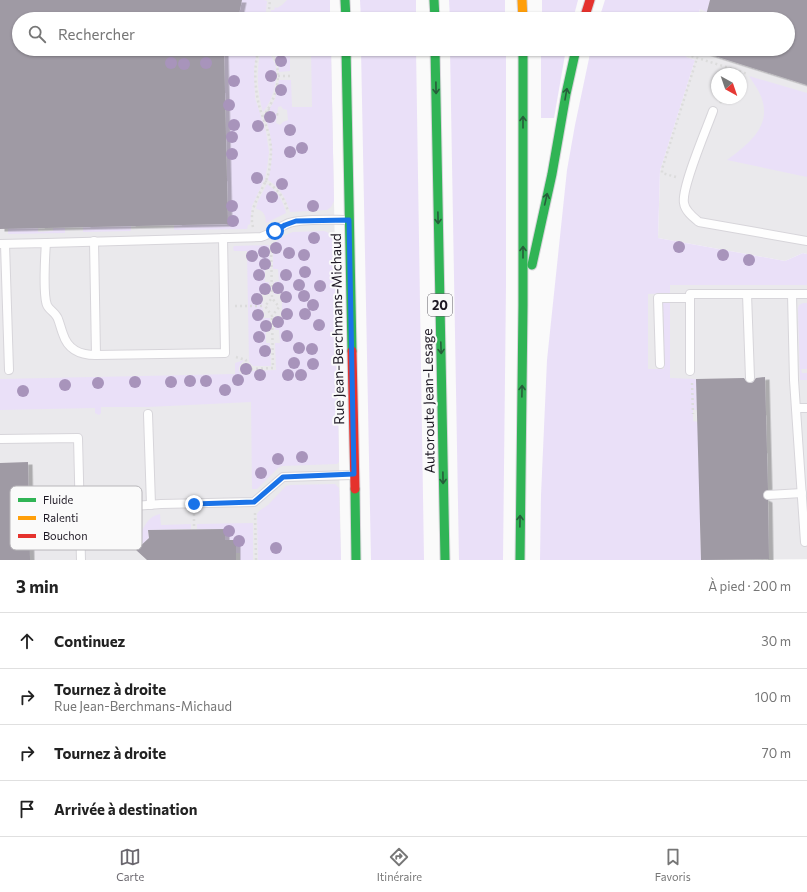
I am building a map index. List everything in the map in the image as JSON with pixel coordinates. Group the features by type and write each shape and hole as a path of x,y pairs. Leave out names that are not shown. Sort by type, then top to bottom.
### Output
{"main road":[{"path":"345,0 346,12"},
{"path":"434,0 435,12"},
{"path":"522,0 523,12"},
{"path":"586,12 590,0"},
{"name":"Rue Jean-Berchmans-Michaud","path":"346,56 356,560"},
{"name":"Autoroute Jean-Lesage","path":"435,56 445,560"},
{"path":"520,560 523,305 523,56"},
{"path":"523,305 552,174 574,56"}],"lane":[{"path":"713,111 684,194 684,204 690,214 699,222 806,238"},
{"path":"9,370 3,244 261,237 296,221 349,220"},
{"path":"46,243 45,294 47,306 58,319 63,335 68,344 80,354 225,353 223,238"},
{"path":"94,242 96,355"},
{"path":"690,371 690,294 807,294"},
{"path":"747,294 750,378"},
{"path":"792,294 796,408 804,484 802,493 805,542"},
{"path":"660,364 658,298 690,298"},
{"path":"796,408 807,408"},
{"path":"148,414 151,505"},
{"path":"0,440 78,438 79,486"},
{"path":"142,506 254,502 283,477 354,474"},
{"path":"768,495 802,493"},
{"path":"81,550 81,560"}],"path":[{"path":"269,12 270,0"},
{"path":"254,229 252,224 254,204 267,177 271,152 270,140 257,96 257,56"},
{"path":"263,116 268,109 274,94 278,76 277,67 273,56"},
{"path":"691,56 728,68"},
{"path":"688,180 662,173 697,58"},
{"path":"278,76 291,76"},
{"path":"268,109 275,114 281,115"},
{"path":"265,181 273,185 279,192 287,206 288,212"},
{"path":"271,245 272,298 279,307 272,316"},
{"path":"247,306 265,306 272,298"},
{"path":"251,369 246,362 241,367 242,372 248,373 251,369 273,368 272,316 265,306"},
{"path":"692,380 693,414"},
{"path":"194,523 194,530"},
{"path":"255,523 256,560"}],"shaded area":[{"path":"0,0 330,0 330,12 12,12 12,56 331,56 341,560 0,560"},
{"path":"242,0 267,1 266,12 237,12"},
{"path":"287,0 330,0 330,12 271,12 275,7 277,8"},
{"path":"360,0 416,0 416,12 361,12"},
{"path":"449,0 505,0 505,12 450,12"},
{"path":"542,0 578,0 575,12 542,12"},
{"path":"605,0 710,0 707,12 700,9 699,12 601,12"},
{"path":"710,0 807,0 807,254 803,253 785,261 658,238 660,171 695,60 685,56 795,56 795,12 699,12 700,9"},
{"path":"224,56 256,56 254,69 255,98 266,132 269,152 265,178 252,206 250,224 248,225 247,229 174,230 174,225 228,224"},
{"path":"260,56 271,56 276,67 274,91 263,112 259,96 258,65"},
{"path":"275,56 290,56 290,71 279,72 278,63"},
{"path":"311,56 331,56 334,201 331,207 327,210 290,212 287,202 282,194 276,186 268,180 272,148 270,133 265,117 275,99 279,80 291,80 292,107 312,107","holes":["281,106 283,109 287,110 288,120 280,125 276,123 278,107"]},
{"path":"361,56 416,56 424,560 371,560"},
{"path":"450,56 506,56 506,285 503,560 459,560"},
{"path":"541,56 565,56 554,118 541,118"},
{"path":"590,56 686,56 695,60 660,171 658,238 785,261 803,253 807,254 807,285 670,285 670,293 648,294 648,369 664,369 663,303 670,303 670,378 696,379 697,410 693,410 693,421 698,422 701,560 540,560 541,495 547,360 567,170"},
{"path":"749,76 807,93 807,177 727,160 744,147 758,132 762,123 764,114 763,103 759,92"},
{"path":"267,184 279,196 286,213 266,223 264,213 261,210 256,209 258,201"},
{"path":"131,226 131,231 83,232 83,227"},
{"path":"8,228 38,228 38,232 53,231 53,228 65,228 65,233 8,234"},
{"path":"324,231 332,235 335,249 339,462 337,464 282,466 278,468 257,489 252,489 251,402 148,407 101,407 101,413 99,415 95,413 95,408 0,410 0,379 235,374 235,363 244,360 239,367 239,370 244,375 249,375 252,371 276,370 275,343 280,343 279,330 275,330 275,317 282,317 282,294 274,294 274,282 279,281 278,269 273,269 273,244 285,235 293,232"},
{"path":"269,245 270,269 265,269 265,282 269,282 270,294 262,294 263,318 270,318 270,330 266,330 266,343 270,343 271,366 253,366 249,362 247,251 234,251 233,248 234,246"},
{"path":"646,285 807,285 807,559 701,560 698,422 693,422 670,378 644,373"},
{"path":"807,303 807,369 801,369 802,373 807,373 807,380 800,380 798,308 799,305"},
{"path":"335,484 339,488 341,560 258,560 257,514 259,511 268,505 286,486"},
{"path":"160,514 161,525 191,524 191,529 148,530 149,538 142,544 142,531 147,522"},
{"path":"253,523 253,560 240,560 240,553 236,553 225,540 225,529 197,529 197,524"}],"building":[{"path":"0,0 242,0 239,12 12,12 12,56 224,56 228,224 0,229"},
{"path":"710,0 807,0 807,85 715,56 795,56 795,12 707,12"},
{"path":"765,377 768,490 765,491 763,495 764,498 768,500 769,559 701,560 696,379 744,378 750,383 756,378"},
{"path":"28,462 28,486 10,486 10,550 30,550 30,560 0,560 0,463"},
{"path":"225,529 225,540 236,540 236,560 147,560 136,550 142,550 142,544 149,538 148,530"}],"traffic: fast":[{"path":"345,0 346,12"},
{"path":"434,0 435,12"},
{"path":"346,56 352,351"},
{"path":"435,56 445,560"},
{"path":"520,560 523,305 523,56"},
{"path":"532,265 552,174 574,56"},
{"path":"355,489 356,560"}],"traffic: slow":[{"path":"522,0 523,12"}],"traffic: jam":[{"path":"586,12 590,0"},
{"path":"352,351 355,489"}],"route":[{"path":"194,504 254,502 283,477 354,474 349,220 296,221 275,231"}]}
